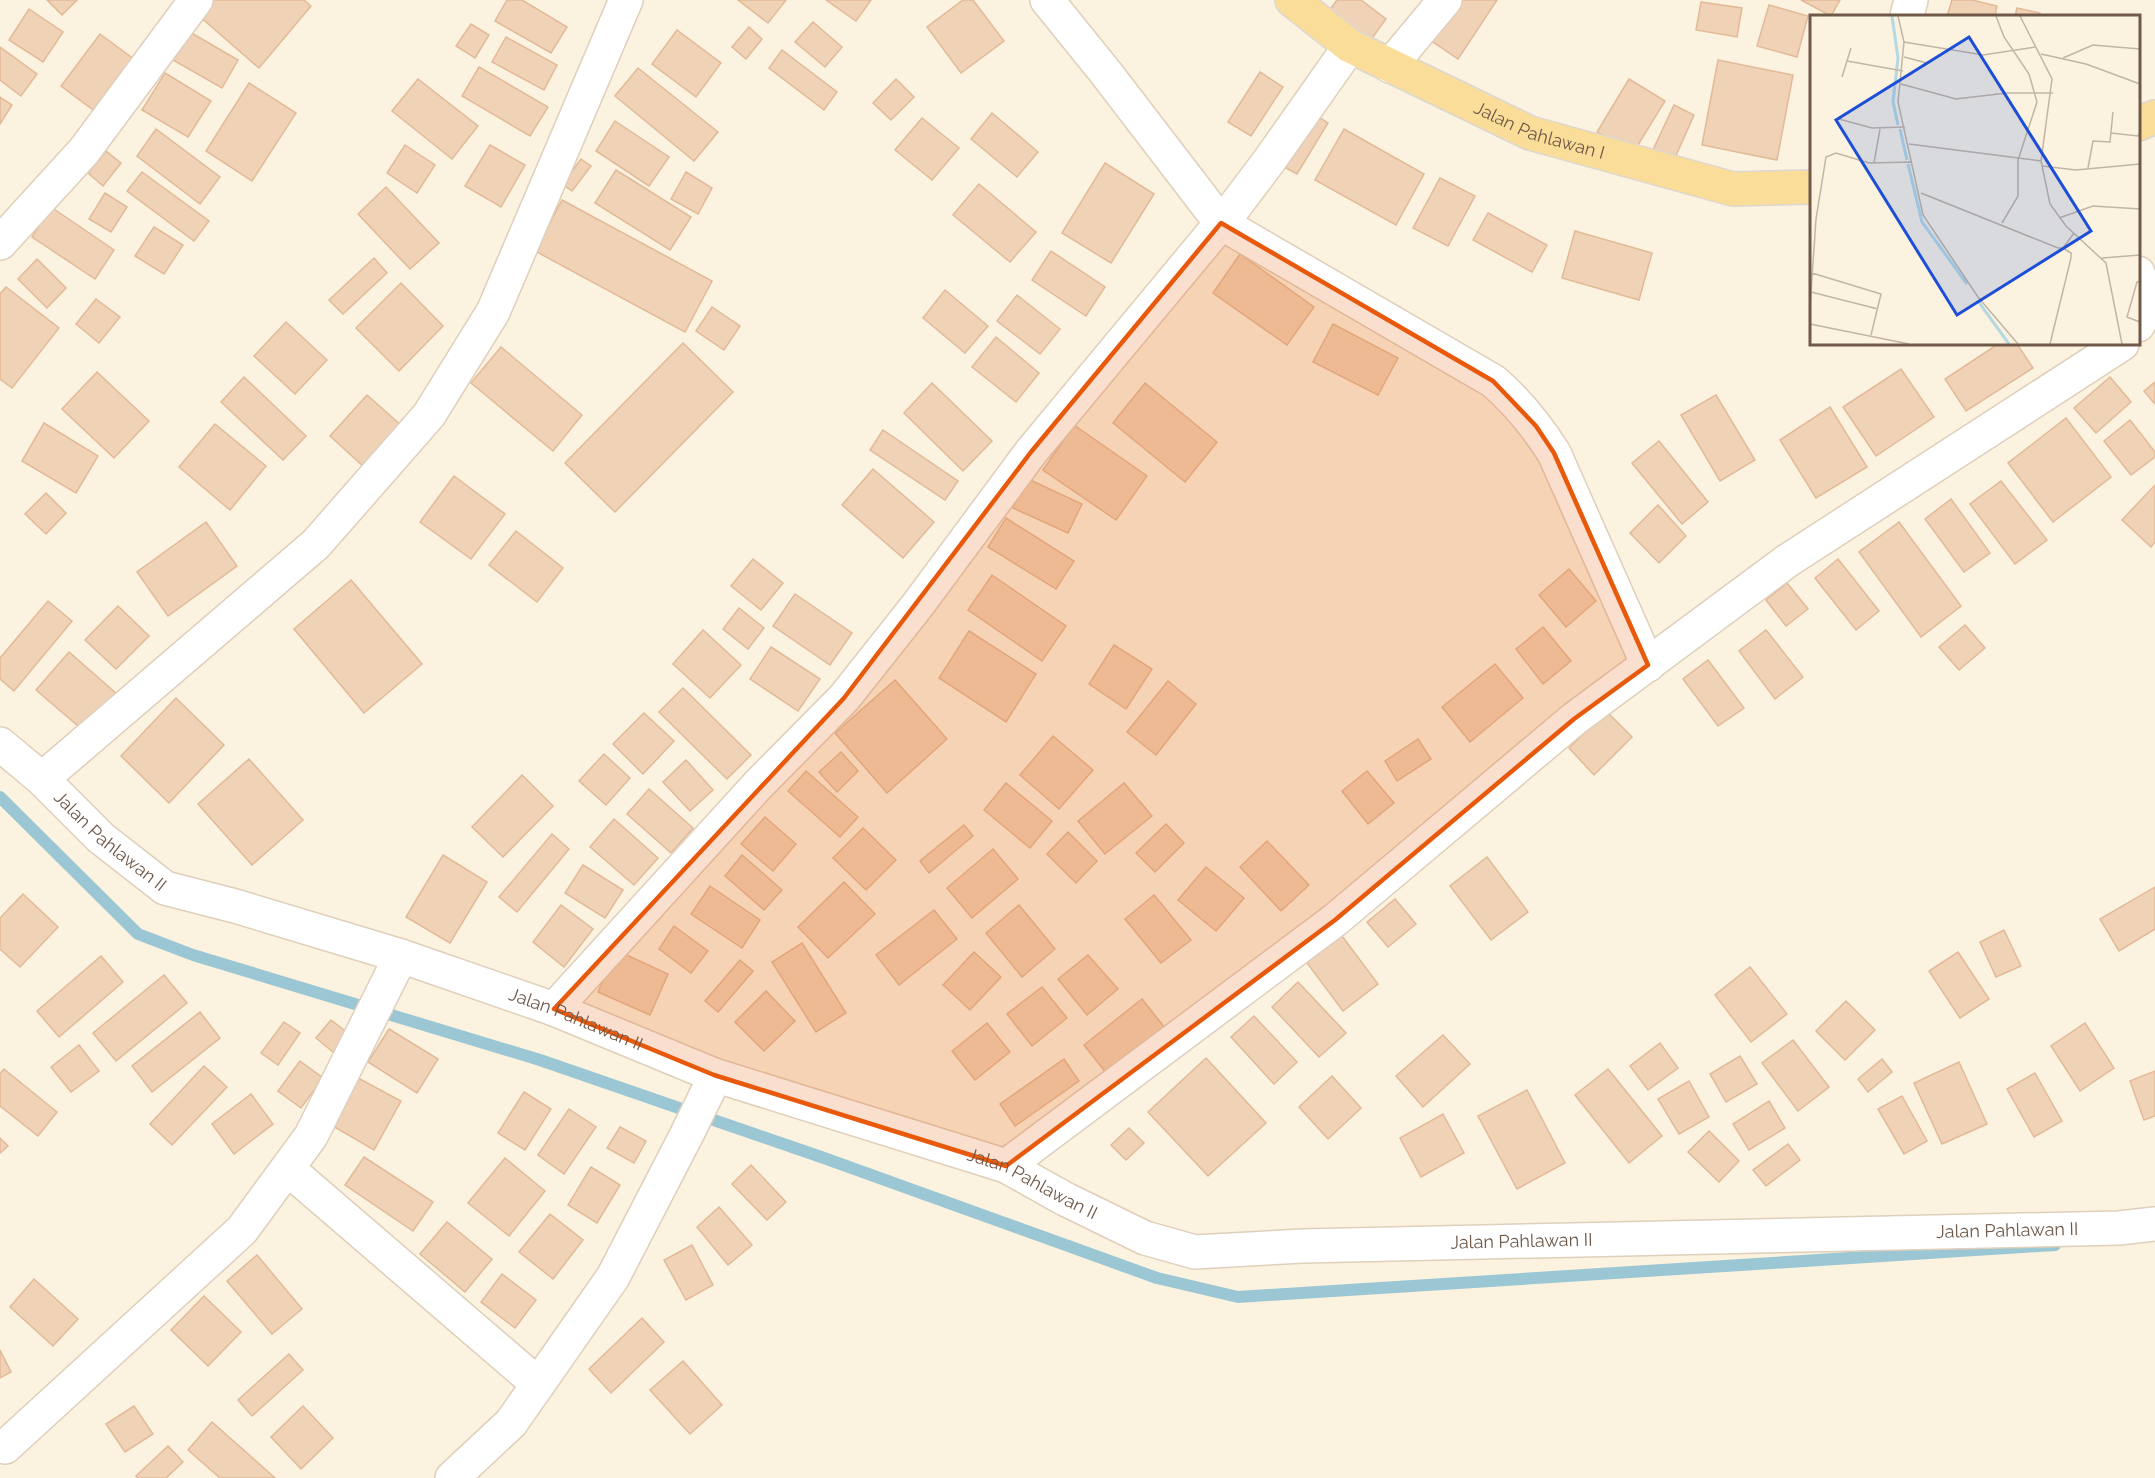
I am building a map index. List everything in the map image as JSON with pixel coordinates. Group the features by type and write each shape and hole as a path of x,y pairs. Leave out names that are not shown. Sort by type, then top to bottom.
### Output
{"main road":[{"name":"Jalan Pahlawan I","path":"1292,0 1350,46 1530,133 1734,189 1810,187"},
{"path":"2140,124 2155,117"}],"street":[{"path":"0,243 84,151 196,0"},
{"path":"42,779 316,544 429,415 493,312 626,0"},
{"path":"1047,0 1227,216 1493,381 1516,401 1554,453 1648,665"},
{"path":"1390,66 1445,0"},
{"path":"1907,15 1911,0"},
{"path":"554,1010 757,786 844,698 917,606 1030,452 1227,216 1269,162 1350,46"},
{"path":"1006,1166 1335,920 1574,719 1787,561 2120,345"},
{"name":"Jalan Pahlawan II","path":"0,744 42,779 101,838 165,888 235,906 395,968 554,1010 712,1081 1006,1166 1065,1200 1145,1238 1195,1252 1303,1246 2119,1228 2155,1224"},
{"path":"5,1447 242,1230 311,1137 395,968"},
{"path":"452,1478 511,1423 613,1277 712,1081"},
{"path":"288,1169 538,1384"}],"highlighted area":[{"path":"1221,223 1493,381 1536,426 1554,453 1648,665 1574,719 1335,920 1006,1166 714,1075 554,1009 844,698 1031,452"}],"building":[{"path":"47,0 77,0 62,15"},
{"path":"198,0 304,0 311,6 259,68 191,9"},
{"path":"507,0 522,0 567,27 551,53 495,21"},
{"path":"738,0 786,0 768,23"},
{"path":"826,0 871,0 856,21"},
{"path":"963,0 973,0 1004,41 961,73 927,27"},
{"path":"1337,0 1361,0 1386,19 1362,52 1321,22"},
{"path":"1453,0 1497,0 1458,59 1427,38"},
{"path":"1801,0 1840,0 1832,15"},
{"path":"1952,0 1972,0 1997,6 1995,15 1947,15"},
{"path":"1701,2 1742,8 1737,37 1696,30"},
{"path":"1769,5 1808,16 1797,57 1757,46"},
{"path":"2017,8 2040,13 2039,15 2015,15"},
{"path":"29,9 63,32 43,62 9,40"},
{"path":"813,22 842,47 825,67 795,42"},
{"path":"471,24 489,35 475,58 456,46"},
{"path":"749,27 762,39 746,59 732,47"},
{"path":"183,28 238,60 222,88 166,56"},
{"path":"677,30 721,63 696,97 652,64"},
{"path":"100,34 139,63 100,115 61,86"},
{"path":"506,37 557,65 544,90 492,62"},
{"path":"0,47 37,74 21,96 0,80"},
{"path":"782,50 837,92 824,110 769,68"},
{"path":"1718,60 1793,75 1777,160 1702,145"},
{"path":"479,67 548,107 530,136 462,96"},
{"path":"638,68 718,132 694,161 615,96"},
{"path":"1260,72 1283,87 1251,136 1228,122"},
{"path":"165,73 211,101 188,137 142,110"},
{"path":"418,79 478,126 452,159 392,111"},
{"path":"896,79 914,97 891,120 873,103"},
{"path":"1629,79 1665,101 1633,153 1597,132"},
{"path":"249,83 296,113 252,181 206,151"},
{"path":"0,97 12,105 0,124"},
{"path":"1674,105 1694,115 1674,160 1653,150"},
{"path":"1309,111 1328,123 1297,174 1277,163"},
{"path":"992,113 1038,152 1017,177 971,139"},
{"path":"922,118 959,148 932,180 895,150"},
{"path":"615,121 669,157 649,186 596,151"},
{"path":"156,129 220,177 200,204 137,156"},
{"path":"1344,129 1424,174 1396,225 1315,180"},
{"path":"405,145 435,165 417,193 387,173"},
{"path":"490,145 525,165 501,207 465,186"},
{"path":"106,151 121,163 103,186 88,173"},
{"path":"581,159 591,166 572,191 562,184"},
{"path":"1105,163 1154,194 1111,263 1062,233"},
{"path":"616,170 691,217 670,250 595,203"},
{"path":"142,172 209,221 194,241 127,191"},
{"path":"686,172 712,188 698,214 671,199"},
{"path":"1440,178 1475,196 1448,246 1413,228"},
{"path":"979,184 1036,232 1010,262 953,215"},
{"path":"386,187 439,243 410,269 358,214"},
{"path":"105,193 127,207 111,232 89,219"},
{"path":"562,200 712,281 685,332 535,251"},
{"path":"51,207 114,250 95,279 32,237"},
{"path":"1488,213 1547,245 1532,272 1473,240"},
{"path":"154,227 183,245 164,274 135,256"},
{"path":"1575,231 1652,253 1639,300 1562,278"},
{"path":"1051,251 1105,287 1086,316 1032,280"},
{"path":"1240,254 1314,307 1287,345 1213,293"},
{"path":"374,258 387,273 343,314 329,300"},
{"path":"37,259 66,288 47,308 18,279"},
{"path":"401,283 443,326 399,371 356,328"},
{"path":"6,287 59,328 12,388 0,379 0,294"},
{"path":"945,290 988,326 965,353 923,318"},
{"path":"1017,295 1060,329 1040,354 997,321"},
{"path":"96,299 120,317 99,343 76,324"},
{"path":"712,307 740,326 724,350 696,331"},
{"path":"286,322 327,360 295,394 254,356"},
{"path":"1333,324 1398,358 1378,395 1313,362"},
{"path":"996,337 1039,373 1016,402 972,367"},
{"path":"683,343 733,392 615,512 565,463"},
{"path":"1996,345 2018,345 2033,368 1966,411 1945,379"},
{"path":"501,347 582,415 553,451 471,383"},
{"path":"1901,369 1934,417 1876,456 1843,407"},
{"path":"97,372 149,421 114,458 62,409"},
{"path":"244,377 306,436 283,460 221,402"},
{"path":"2110,377 2131,402 2096,433 2074,408"},
{"path":"2155,382 2155,404 2144,391"},
{"path":"932,383 992,441 963,471 904,413"},
{"path":"1145,383 1217,442 1185,482 1113,423"},
{"path":"367,395 402,426 365,468 330,436"},
{"path":"1716,395 1755,460 1720,481 1681,415"},
{"path":"1830,407 1867,467 1816,498 1780,440"},
{"path":"2066,418 2111,477 2053,522 2008,463"},
{"path":"2130,420 2155,452 2155,457 2131,475 2104,441"},
{"path":"44,423 98,456 76,493 22,461"},
{"path":"215,424 266,466 230,510 179,467"},
{"path":"1074,425 1147,476 1116,520 1043,470"},
{"path":"883,430 958,481 945,500 870,450"},
{"path":"1659,441 1708,502 1682,524 1632,463"},
{"path":"873,469 934,522 903,558 842,505"},
{"path":"454,476 505,514 471,559 420,522"},
{"path":"1026,478 1082,504 1068,533 1013,508"},
{"path":"2001,481 2047,540 2015,564 1970,504"},
{"path":"2155,485 2155,542 2151,547 2122,520"},
{"path":"46,493 66,513 46,534 25,514"},
{"path":"1951,499 1990,553 1964,572 1925,519"},
{"path":"1658,505 1686,536 1659,563 1630,533"},
{"path":"1006,518 1074,561 1056,589 988,547"},
{"path":"206,522 237,566 168,616 137,572"},
{"path":"1899,522 1961,606 1921,637 1859,552"},
{"path":"516,531 563,568 537,602 489,565"},
{"path":"753,559 783,583 761,610 731,586"},
{"path":"1838,559 1879,611 1856,630 1815,578"},
{"path":"1569,569 1596,601 1566,627 1539,595"},
{"path":"992,575 1066,626 1042,661 968,610"},
{"path":"351,580 422,664 364,713 294,629"},
{"path":"1787,583 1808,609 1786,626 1766,600"},
{"path":"795,594 852,633 830,665 773,626"},
{"path":"48,601 72,621 14,691 0,679 0,658"},
{"path":"118,606 149,636 116,669 85,640"},
{"path":"739,608 764,628 748,649 723,629"},
{"path":"1965,625 1985,648 1959,670 1939,647"},
{"path":"1543,627 1571,661 1543,684 1516,649"},
{"path":"703,630 741,665 710,698 673,664"},
{"path":"1766,630 1803,677 1775,699 1739,651"},
{"path":"969,631 1036,674 1006,722 939,678"},
{"path":"1114,645 1152,669 1126,709 1089,684"},
{"path":"771,647 820,679 798,711 750,679"},
{"path":"69,652 117,694 85,732 36,690"},
{"path":"1708,660 1744,708 1718,726 1683,679"},
{"path":"1495,664 1523,698 1470,742 1442,707"},
{"path":"895,680 947,739 887,793 835,733"},
{"path":"1168,681 1196,704 1156,755 1127,732"},
{"path":"683,688 751,755 727,779 659,712"},
{"path":"176,698 224,745 169,803 121,756"},
{"path":"1606,711 1632,737 1594,775 1569,748"},
{"path":"644,713 674,741 643,774 613,744"},
{"path":"1053,736 1093,770 1059,809 1020,775"},
{"path":"1418,739 1431,759 1397,781 1385,761"},
{"path":"841,752 858,771 837,792 819,772"},
{"path":"604,754 630,778 606,805 579,781"},
{"path":"249,759 303,820 252,865 198,804"},
{"path":"686,760 713,790 690,811 663,782"},
{"path":"806,771 858,817 840,837 788,791"},
{"path":"1367,771 1394,803 1368,824 1342,791"},
{"path":"522,775 553,806 503,857 472,827"},
{"path":"1006,783 1052,821 1030,848 984,810"},
{"path":"1124,783 1152,816 1105,854 1078,821"},
{"path":"649,789 693,828 671,853 627,814"},
{"path":"765,817 796,844 773,871 741,844"},
{"path":"614,819 658,858 634,885 590,847"},
{"path":"1166,824 1184,843 1155,872 1136,853"},
{"path":"964,825 973,836 929,873 920,861"},
{"path":"863,828 896,860 866,890 833,858"},
{"path":"1068,832 1097,861 1076,883 1047,854"},
{"path":"552,834 569,849 517,912 499,897"},
{"path":"1267,841 1309,885 1281,911 1240,867"},
{"path":"993,849 1018,879 972,918 947,888"},
{"path":"443,855 487,882 450,943 406,917"},
{"path":"742,855 782,890 764,910 725,876"},
{"path":"1487,857 1528,912 1491,940 1450,886"},
{"path":"583,865 623,890 605,918 565,893"},
{"path":"1206,867 1244,898 1216,931 1178,900"},
{"path":"844,882 875,914 828,958 798,927"},
{"path":"710,886 760,920 742,948 691,914"},
{"path":"2155,887 2155,929 2119,951 2100,919"},
{"path":"23,894 58,927 20,967 0,949 0,918"},
{"path":"1154,895 1191,940 1161,963 1125,919"},
{"path":"1395,899 1416,924 1388,947 1367,922"},
{"path":"561,905 593,929 564,967 533,942"},
{"path":"1019,905 1055,949 1022,977 986,933"},
{"path":"934,910 957,939 899,985 876,955"},
{"path":"674,926 708,951 691,973 659,949"},
{"path":"2004,930 2021,966 1996,977 1980,942"},
{"path":"1339,932 1378,984 1343,1011 1304,959"},
{"path":"802,943 846,1013 816,1032 772,962"},
{"path":"616,950 668,974 650,1015 598,992"},
{"path":"974,952 1001,977 970,1010 943,985"},
{"path":"1958,952 1989,999 1960,1018 1929,971"},
{"path":"1088,955 1118,989 1087,1015 1058,979"},
{"path":"101,956 123,982 59,1037 37,1011"},
{"path":"740,960 753,971 718,1012 705,1001"},
{"path":"1750,967 1787,1014 1751,1042 1715,995"},
{"path":"164,975 187,1003 116,1061 93,1033"},
{"path":"1298,982 1346,1033 1319,1057 1272,1007"},
{"path":"1042,987 1067,1018 1032,1046 1007,1014"},
{"path":"766,991 795,1021 764,1051 735,1022"},
{"path":"1142,999 1165,1028 1107,1074 1084,1045"},
{"path":"1846,1001 1875,1030 1845,1060 1816,1031"},
{"path":"200,1012 220,1038 152,1092 132,1066"},
{"path":"1254,1016 1297,1062 1274,1084 1231,1037"},
{"path":"331,1020 349,1034 334,1053 316,1038"},
{"path":"284,1022 300,1033 278,1065 261,1053"},
{"path":"987,1023 1010,1052 975,1080 952,1051"},
{"path":"2085,1023 2114,1068 2080,1091 2051,1046"},
{"path":"389,1029 438,1059 417,1093 368,1062"},
{"path":"1443,1035 1470,1064 1423,1107 1396,1076"},
{"path":"1793,1040 1829,1087 1798,1111 1762,1063"},
{"path":"1660,1043 1678,1068 1648,1090 1630,1066"},
{"path":"79,1045 99,1071 71,1092 51,1067"},
{"path":"1740,1056 1757,1084 1726,1102 1710,1074"},
{"path":"1206,1058 1266,1123 1208,1176 1148,1112"},
{"path":"1064,1059 1079,1081 1015,1126 1000,1104"},
{"path":"1882,1059 1892,1072 1868,1092 1858,1079"},
{"path":"300,1061 323,1078 301,1108 278,1091"},
{"path":"1959,1062 1987,1124 1942,1144 1914,1083"},
{"path":"204,1066 227,1087 172,1145 150,1124"},
{"path":"4,1069 57,1112 38,1136 0,1106 0,1074"},
{"path":"1608,1069 1662,1136 1629,1163 1575,1095"},
{"path":"2155,1071 2155,1116 2144,1120 2130,1081"},
{"path":"2035,1073 2062,1121 2034,1137 2007,1089"},
{"path":"1332,1076 1361,1108 1328,1139 1299,1107"},
{"path":"358,1078 401,1101 374,1150 331,1125"},
{"path":"1689,1081 1709,1117 1679,1134 1658,1099"},
{"path":"1527,1090 1565,1163 1517,1189 1478,1116"},
{"path":"524,1092 551,1109 525,1150 498,1133"},
{"path":"251,1094 273,1124 234,1154 212,1124"},
{"path":"1902,1096 1927,1141 1904,1154 1878,1109"},
{"path":"1769,1101 1785,1128 1749,1150 1733,1124"},
{"path":"569,1109 596,1127 564,1174 538,1155"},
{"path":"1443,1114 1464,1153 1421,1177 1400,1138"},
{"path":"620,1127 646,1141 634,1163 607,1148"},
{"path":"1129,1128 1144,1143 1126,1160 1111,1145"},
{"path":"1709,1131 1739,1161 1719,1182 1688,1152"},
{"path":"0,1138 8,1146 0,1153"},
{"path":"1788,1144 1800,1160 1766,1186 1753,1170"},
{"path":"364,1157 433,1202 413,1231 345,1185"},
{"path":"505,1158 545,1191 509,1236 468,1203"},
{"path":"751,1165 786,1202 767,1220 732,1184"},
{"path":"591,1167 620,1185 597,1223 568,1205"},
{"path":"719,1207 752,1245 728,1265 697,1227"},
{"path":"550,1214 583,1240 553,1279 519,1252"},
{"path":"447,1222 492,1259 465,1292 420,1254"},
{"path":"692,1245 713,1285 686,1300 664,1260"},
{"path":"257,1255 302,1309 272,1334 227,1281"},
{"path":"502,1274 536,1300 515,1328 481,1302"},
{"path":"34,1279 78,1319 53,1346 10,1307"},
{"path":"204,1296 241,1332 208,1366 171,1330"},
{"path":"642,1318 664,1342 611,1393 589,1369"},
{"path":"0,1350 11,1372 0,1378"},
{"path":"289,1354 303,1370 252,1416 238,1400"},
{"path":"683,1361 722,1405 690,1434 650,1390"},
{"path":"134,1406 153,1434 125,1452 106,1424"},
{"path":"303,1406 333,1438 301,1469 271,1437"},
{"path":"212,1422 275,1478 220,1478 188,1450"},
{"path":"168,1446 183,1462 166,1478 138,1478 136,1476"}],"waterway":[{"path":"0,797 138,934 193,955 540,1060 824,1158 1157,1278 1238,1297 2055,1245"}]}
